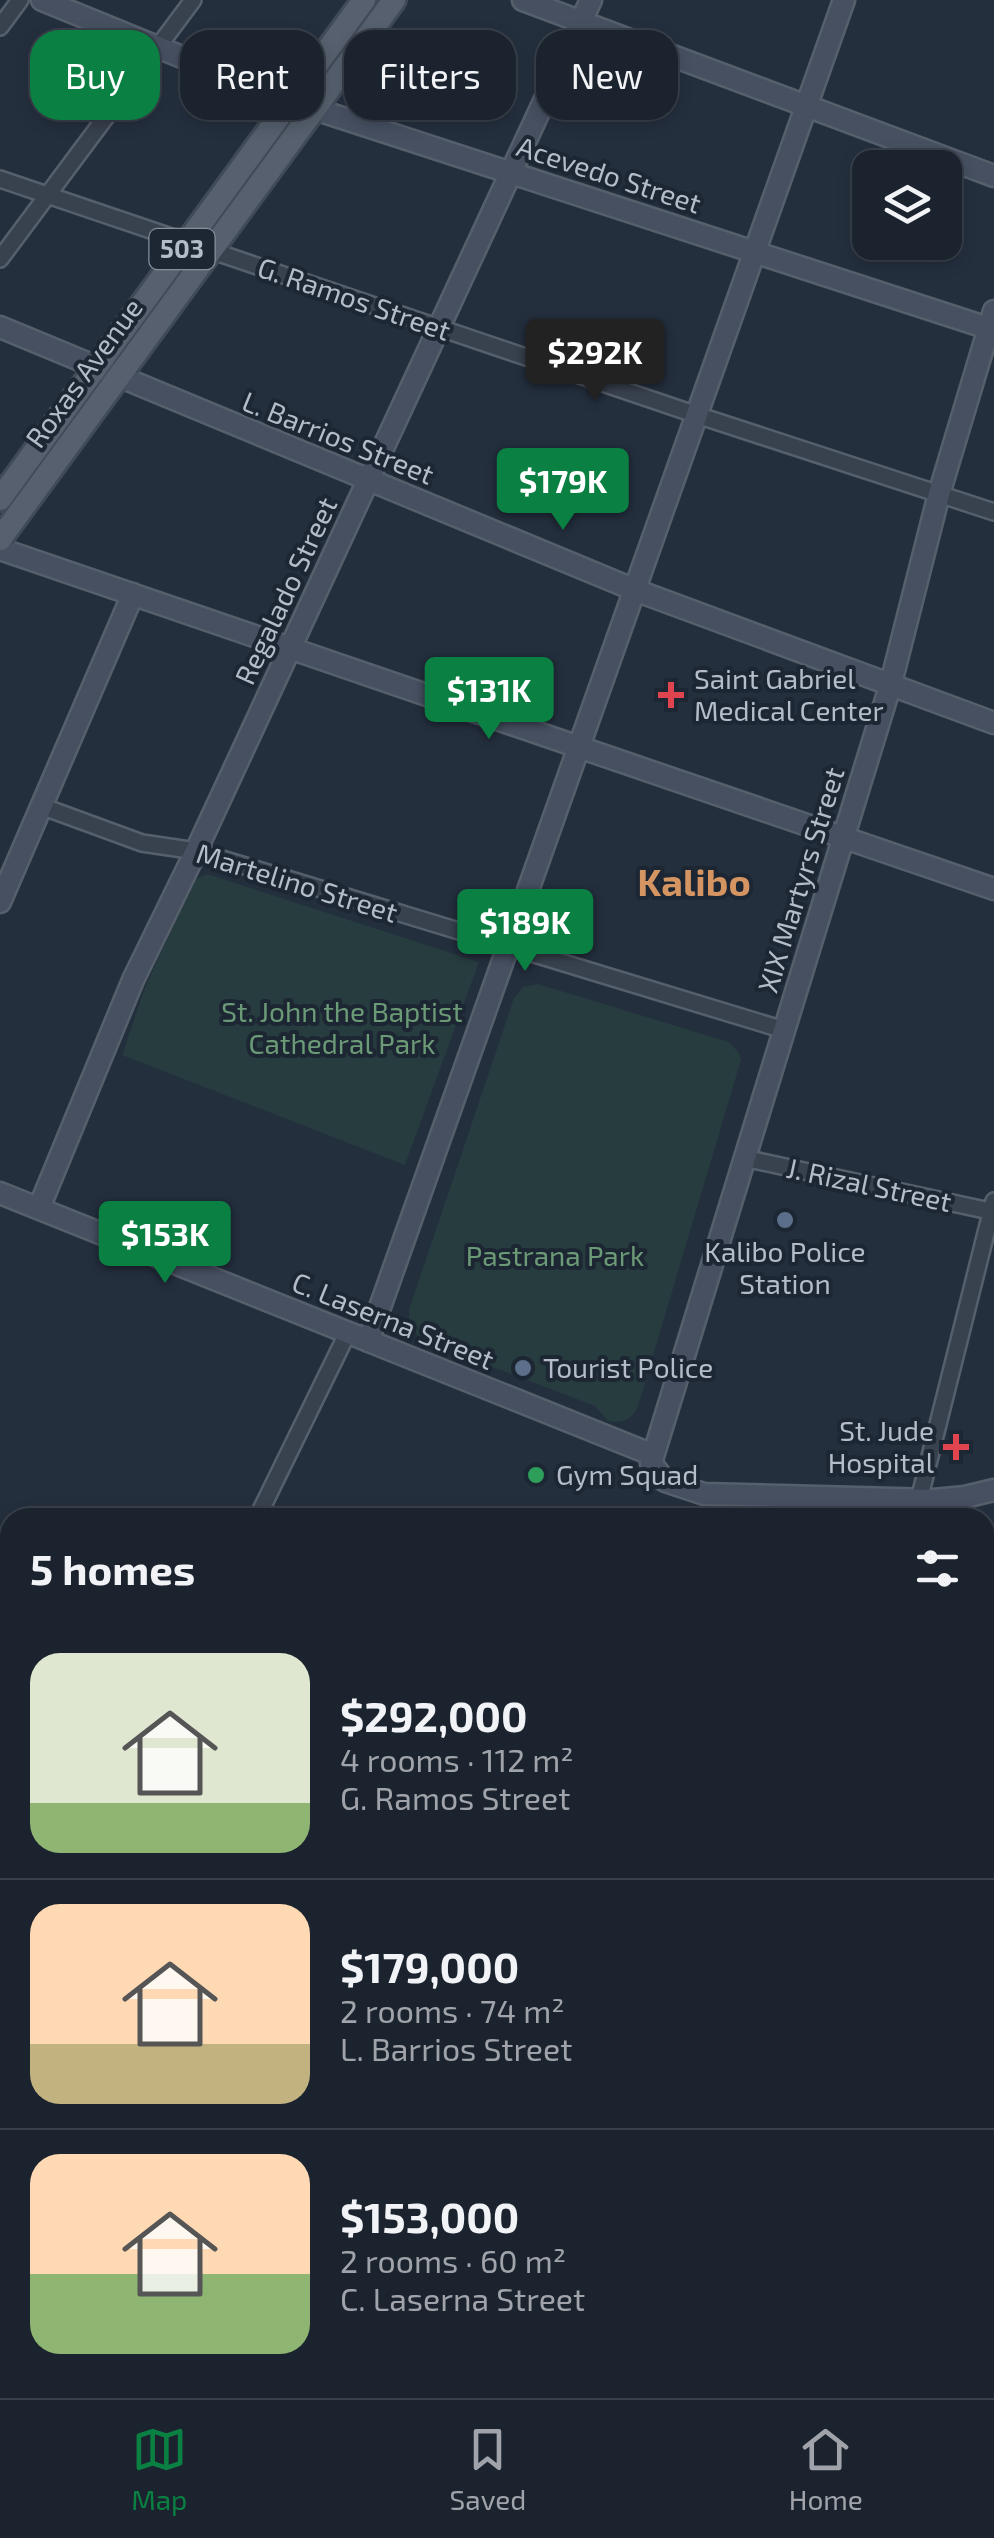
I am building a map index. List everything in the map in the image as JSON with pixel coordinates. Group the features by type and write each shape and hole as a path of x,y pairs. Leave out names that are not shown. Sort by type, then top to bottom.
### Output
{"main road":[{"name":"Roxas Avenue","path":"324,55 364,0"},
{"name":"Roxas Avenue","path":"324,95 394,0"},
{"name":"Roxas Avenue","path":"0,499 276,120"},
{"name":"Roxas Avenue","path":"0,539 306,120"}],"street":[{"path":"0,27 20,0"},
{"name":"Acevedo Street","path":"42,0 112,30"},
{"path":"160,44 194,0"},
{"path":"523,0 994,176"},
{"name":"Regalado Street","path":"39,1208 133,980 590,0"},
{"path":"368,1340 844,0"},
{"name":"Acevedo Street","path":"324,112 755,252 992,323"},
{"path":"0,259 103,120"},
{"name":"G. Ramos Street","path":"0,179 697,416 994,512"},
{"name":"XIX Martyrs Street","path":"652,1459 891,683 939,494 992,323"},
{"name":"L. Barrios Street","path":"0,327 635,590 994,723"},
{"path":"0,549 994,889"},
{"path":"0,902 133,594"},
{"name":"Martelino Street","path":"41,806 142,843 196,851 784,1030"},
{"name":"J. Rizal Street","path":"744,1158 993,1208"},
{"name":"C. Laserna Street","path":"0,1193 652,1459 665,1481 704,1494 919,1500 965,1497 994,1490"},
{"path":"919,1500 993,1208"},
{"path":"262,1508 348,1332"}],"green space":[{"name":"St. John the Baptist Cathedral Park","path":"207,874 479,962 405,1165 122,1055 144,990 194,880"},
{"name":"Pastrana Park","path":"538,984 729,1042 741,1060 638,1406 630,1417 618,1422 608,1421 595,1406 422,1340 409,1325 409,1310 514,998 523,987"}],"place":[{"name":"Saint Gabriel Medical Center","path":"671,695"},
{"name":"Kalibo Police Station","path":"785,1220"},
{"name":"Tourist Police","path":"523,1368"},
{"name":"St. Jude Hospital","path":"956,1447"},
{"name":"Gym Squad","path":"536,1475"}],"district":[{"name":"Kalibo","path":"694,883"}]}
